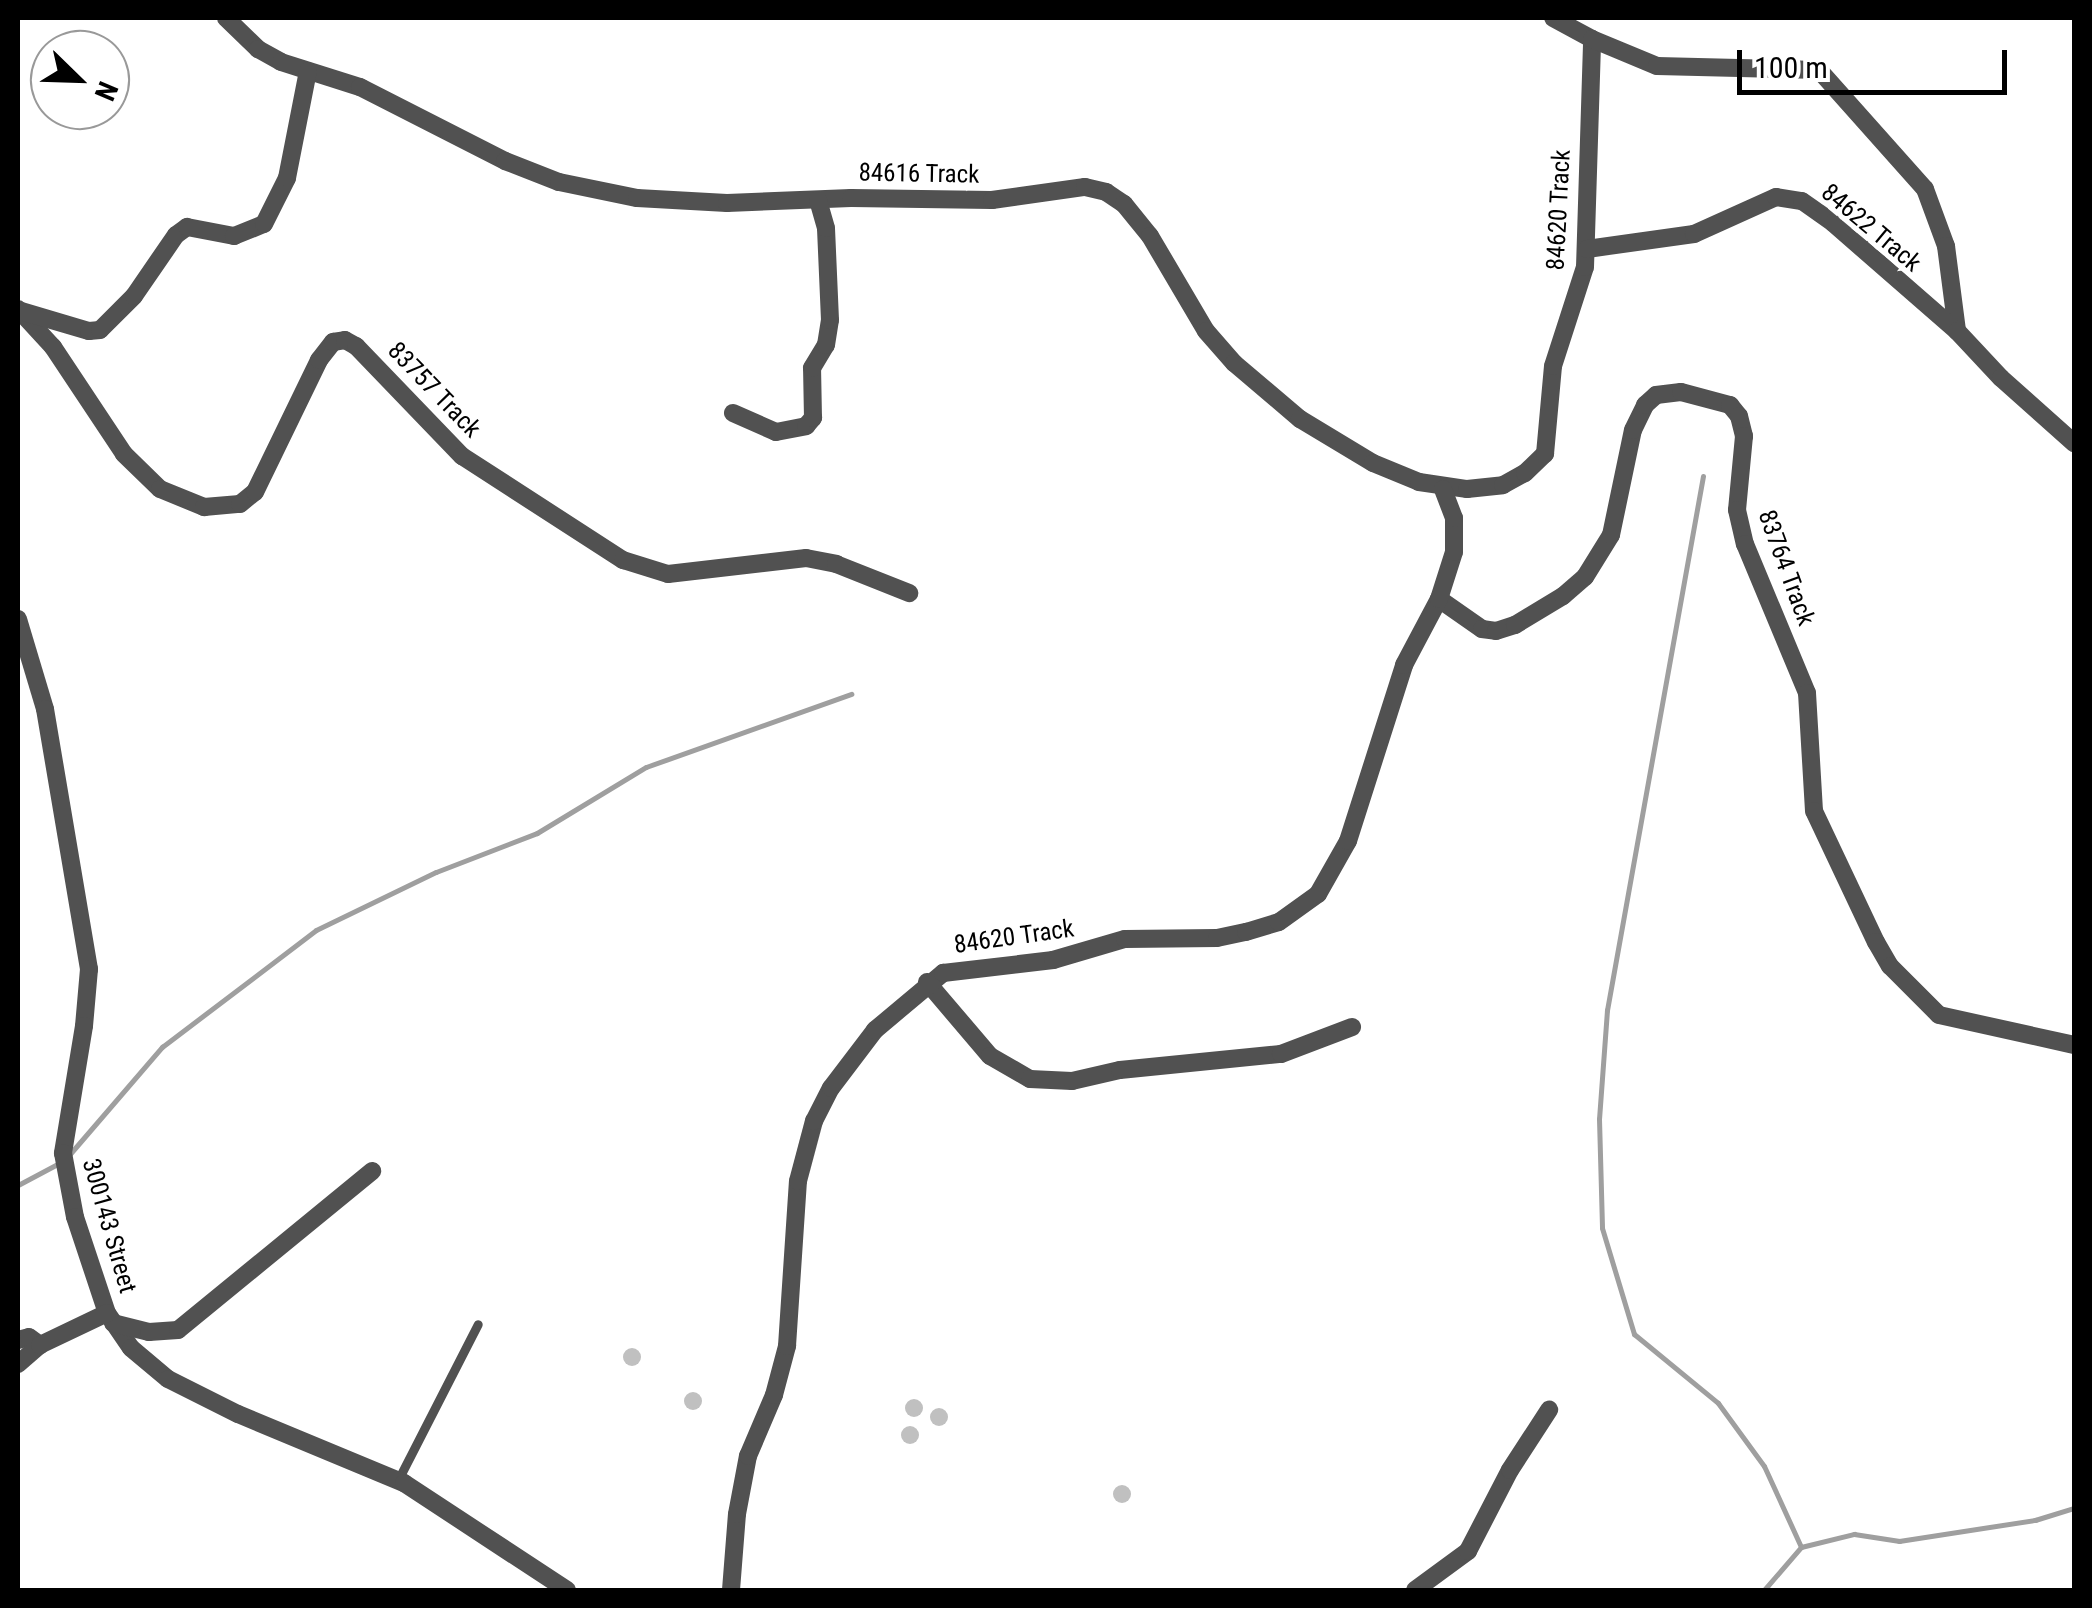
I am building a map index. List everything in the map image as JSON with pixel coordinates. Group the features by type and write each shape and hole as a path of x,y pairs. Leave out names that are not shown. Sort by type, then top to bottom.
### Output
{"street":[{"name":"84616 Track","path":"226,18 258,48 308,72 360,87 452,137 559,182 674,201 992,200 1085,186 1106,192 1124,204 1150,236 1192,309 1234,363 1300,419 1374,463 1442,489 1503,485 1524,474"},
{"path":"1553,18 1657,66 1820,70 1925,189 1940,219 1957,331"},
{"name":"84620 Track","path":"1524,474 1545,454 1553,366 1588,248 1585,162 1592,39"},
{"path":"18,310 89,332 100,330 134,296 176,235 188,227 234,236 264,224 286,178 308,72"},
{"name":"84622 Track","path":"1588,248 1694,234 1764,200 1788,197 1834,222 2074,442"},
{"path":"733,413 776,432 806,426 814,418 812,368 826,345 830,320 826,228 818,200"},
{"name":"83757 Track","path":"18,310 82,387 124,454 160,489 204,507 224,509 255,492 319,360 332,342 345,340 356,346 462,456 622,560 668,574 806,558 836,564 909,592"},
{"name":"83764 Track","path":"1439,599 1482,629 1496,631 1516,625 1563,596 1585,577 1612,535 1633,430 1645,405 1656,396 1681,392 1730,405 1739,416 1744,436 1737,510 1745,544 1807,693 1814,811 1876,942 1890,966 1940,1014 2074,1045"},
{"path":"1439,599 1454,552 1455,532 1442,489"},
{"name":"84620 Track","path":"731,1590 736,1514 748,1456 774,1395 787,1346 790,1252 798,1181 809,1136 831,1088 856,1054 927,982 943,973 1053,960 1124,939 1232,936 1279,922 1301,908 1318,894 1348,841 1404,665 1439,599"},
{"name":"300143 Street","path":"18,619 46,709 89,970 63,1153 75,1217 110,1318 131,1348 168,1379 238,1414 398,1480 567,1590"},
{"path":"927,982 990,1056 1030,1079 1072,1081 1120,1070 1281,1054 1308,1048 1352,1027"},
{"path":"18,1364 40,1345 110,1318 149,1332 178,1330 372,1171"},
{"path":"18,1340 29,1337 40,1345"},
{"path":"1416,1590 1468,1551 1510,1470 1549,1410"}],"lane":[{"path":"398,1480 478,1324"}],"building":[{"path":"632,1348 641,1357 632,1366 623,1357"},
{"path":"693,1392 702,1401 693,1410 684,1401"},
{"path":"914,1399 923,1408 914,1417 905,1408"},
{"path":"939,1408 948,1417 939,1426 930,1417"},
{"path":"910,1426 919,1435 910,1444 901,1435"},
{"path":"1122,1485 1131,1494 1122,1503 1113,1494"}],"waterway":[{"path":"1703,476 1607,1010 1599,1119 1602,1228 1634,1334 1718,1403 1764,1466 1801,1547"},
{"path":"69,1155 162,1047 316,930 436,872 537,833 646,767 851,694"},
{"path":"18,1185 61,1162"},
{"path":"1764,1590 1801,1547 1854,1534 1899,1541 2035,1520 2074,1508"}]}
